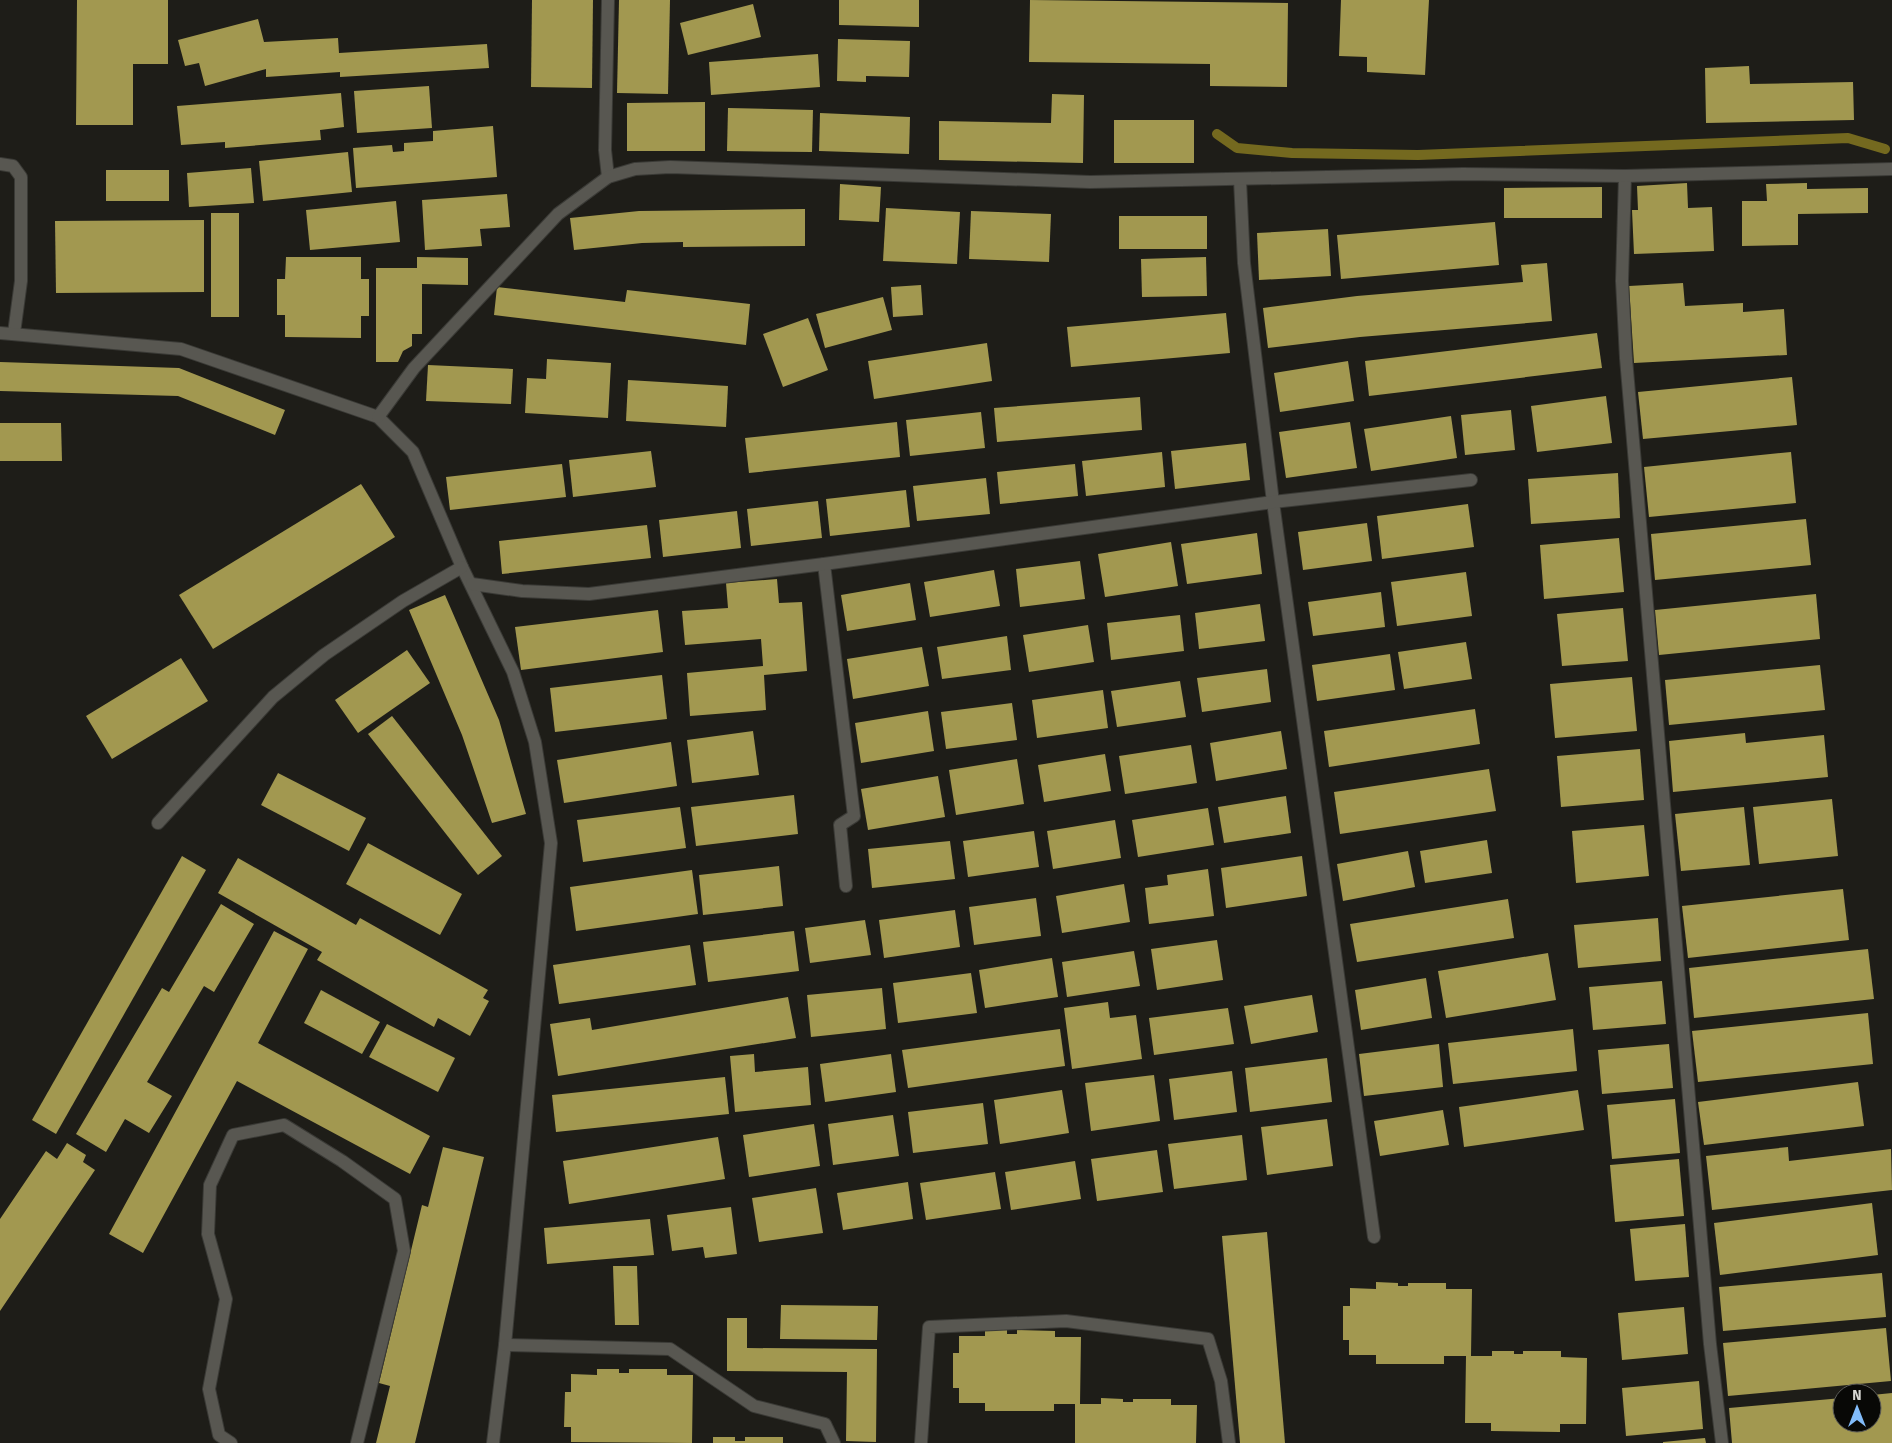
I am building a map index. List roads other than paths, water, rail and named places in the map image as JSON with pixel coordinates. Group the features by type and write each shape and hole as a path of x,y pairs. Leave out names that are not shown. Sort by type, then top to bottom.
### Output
{"street":[{"path":"608,0 605,150 608,177"},
{"path":"0,164 13,166 21,178 21,281 14,333"},
{"path":"378,417 414,368 558,214 608,177 634,169 670,167 1090,182 1463,174 1625,176 1892,169"},
{"path":"1625,176 1622,281 1626,358 1710,1344 1722,1443"},
{"path":"1240,180 1244,263 1273,502 1374,1237"},
{"path":"0,333 181,350 378,417 413,452 462,567 472,584 513,672 535,742 551,843 504,1345 493,1443"},
{"path":"472,584 522,591 589,594 824,564 1273,502 1471,480"},
{"path":"824,564 854,816 840,826 846,886"},
{"path":"158,823 273,697 324,655 403,601 462,567"},
{"path":"231,1443 219,1435 209,1389 226,1299 208,1234 210,1184 233,1135 284,1125 342,1161 395,1198 404,1251 357,1443"},
{"path":"921,1443 928,1327 1066,1321 1208,1339 1220,1381 1228,1443"},
{"path":"504,1345 670,1350 754,1406 826,1424 834,1443"}],"waterway":[{"path":"1217,134 1237,148 1292,153 1418,155 1848,138 1885,149"}]}
